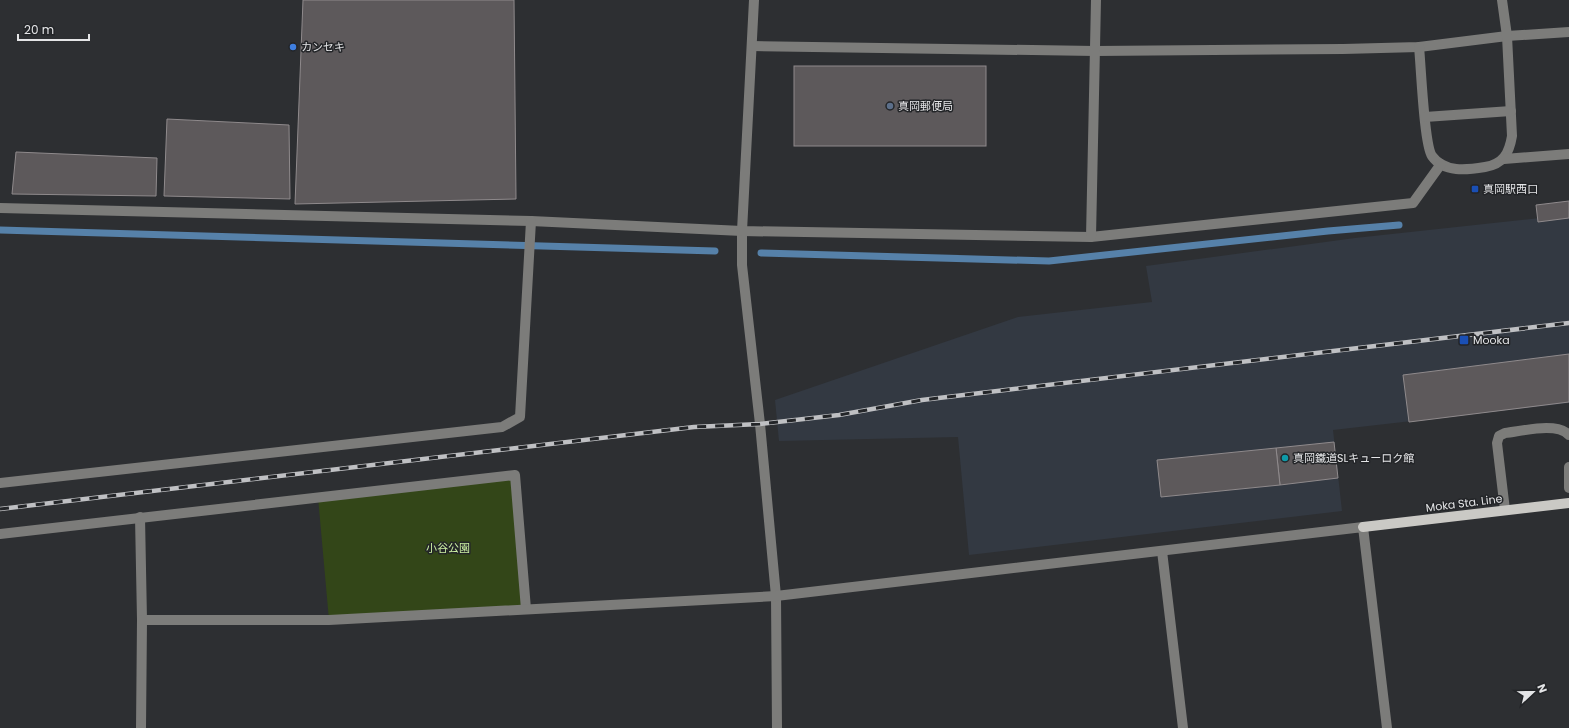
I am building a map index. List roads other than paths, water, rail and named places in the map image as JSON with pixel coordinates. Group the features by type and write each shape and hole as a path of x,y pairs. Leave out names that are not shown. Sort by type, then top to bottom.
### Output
{"main road":[{"name":"Moka Sta. Line","path":"1363,527 1569,502"}],"street":[{"path":"754,0 742,230 742,266 760,424 776,596 777,728"},
{"path":"1091,237 1096,0"},
{"path":"1502,0 1507,36 1512,136 1510,148 1504,160"},
{"path":"752,46 1095,51 1344,50 1419,47 1507,36 1569,32"},
{"path":"1419,47 1425,117 1431,155 1441,164 1455,170 1468,170 1492,166 1504,160 1569,154"},
{"path":"1425,117 1511,111"},
{"path":"0,208 531,221 742,230 1091,237 1414,203 1441,164"},
{"path":"0,483 502,427 520,418 531,221"},
{"path":"1505,510 1497,443 1499,436 1506,433 1557,427 1569,435"},
{"path":"1569,467 1569,488"},
{"path":"0,534 515,474 526,609"},
{"path":"140,517 142,620 140,728"},
{"path":"142,620 329,620 776,596 1363,527 1387,728"},
{"path":"1162,551 1183,728"}],"waterway":[{"path":"761,253 1049,261 1328,231 1399,225"},
{"path":"0,230 715,251"}],"railway":[{"path":"0,509 694,427 760,424 839,415 922,400 1569,323"}],"place":[{"name":"カンセキ","path":"293,47"},
{"name":"真岡郵便局","path":"890,106"},
{"name":"真岡駅西口","path":"1475,189"},
{"name":"Mooka","path":"1464,340"},
{"name":"真岡鐵道SLキューロク館","path":"1285,458"}],"park label":[{"name":"小谷公園","path":"448,548"}]}
